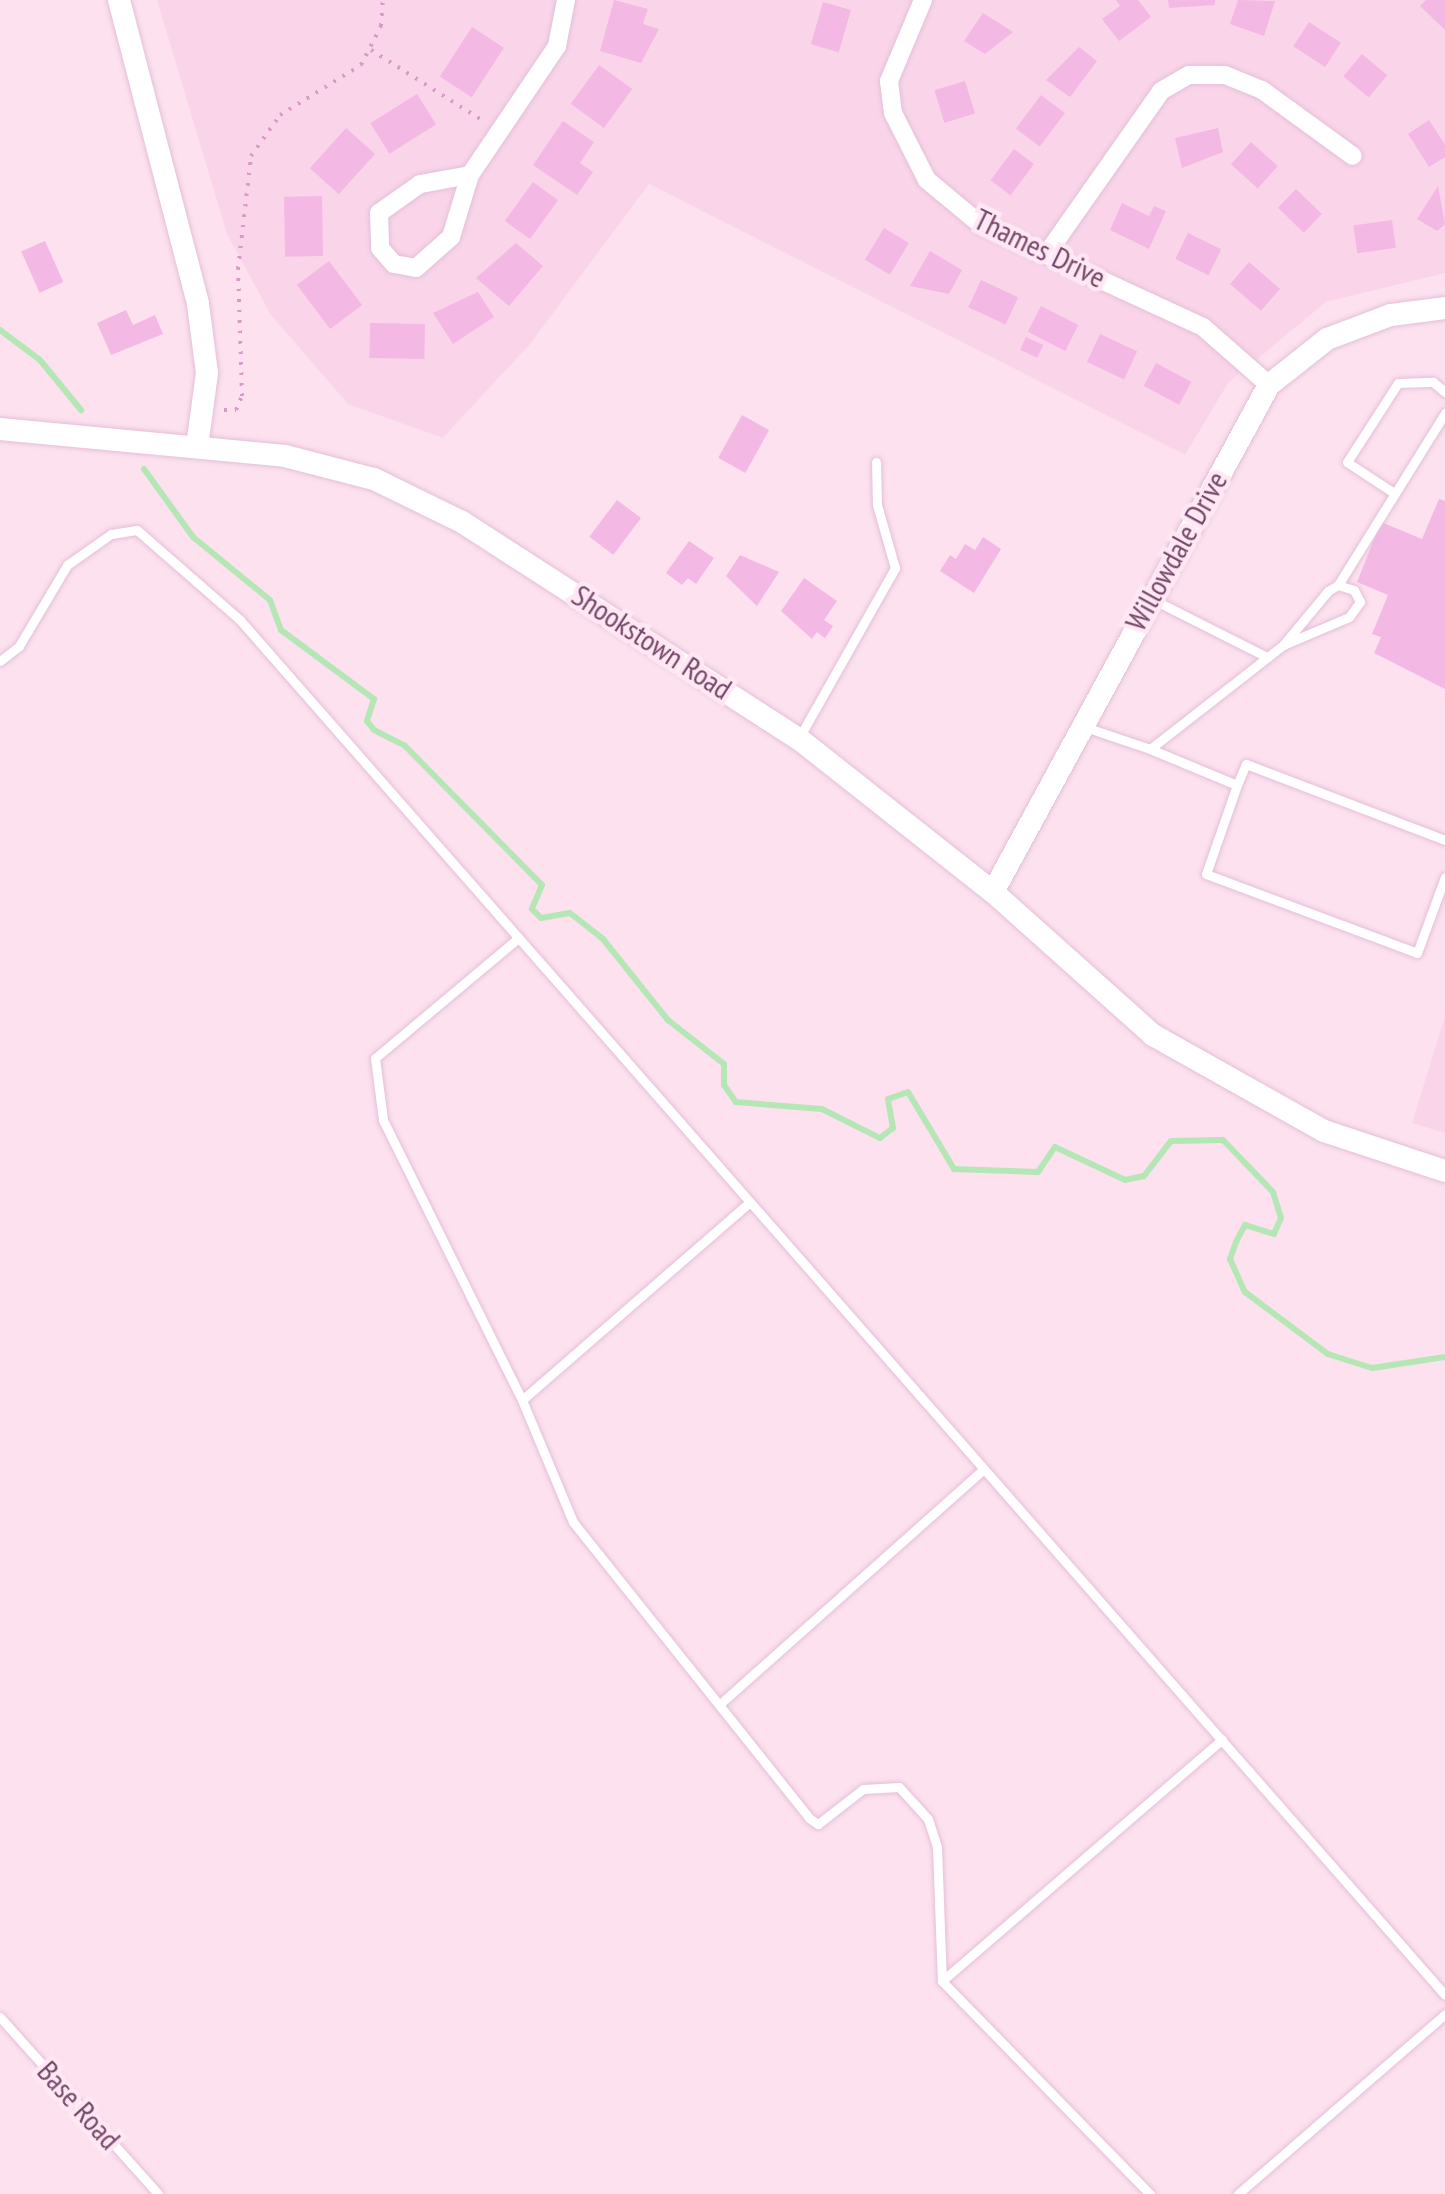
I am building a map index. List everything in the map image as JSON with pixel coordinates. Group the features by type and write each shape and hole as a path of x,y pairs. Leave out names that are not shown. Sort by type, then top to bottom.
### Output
{"street":[{"path":"119,0 198,304 207,373 197,447"},
{"path":"470,175 420,184 379,212 380,248 394,264 416,268 435,258 464,212 470,175 556,46 566,0"},
{"name":"Thames Drive","path":"923,0 890,80 907,148 948,200 980,224 1204,327 1269,385"},
{"path":"1048,252 1161,90 1189,74 1225,75 1262,90 1353,156"},
{"name":"Willowdale Drive","path":"993,892 1080,725 1269,385 1327,339 1392,314 1445,308"},
{"name":"Shookstown Road","path":"0,429 197,447 374,478 540,568 799,738 993,892 1152,1035 1244,1092 1324,1132 1445,1171"}],"lane":[{"path":"1394,493 1347,462 1398,384 1433,382 1445,392"},
{"path":"1150,749 1283,645 1338,584 1445,413"},
{"path":"799,738 894,568 878,505 876,462"},
{"path":"0,661 19,646 67,565 111,534 137,530 240,620 1445,1995"},
{"path":"1283,645 1356,610 1354,590 1338,584"},
{"path":"1150,598 1267,657"},
{"path":"1080,725 1237,785"},
{"path":"1445,840 1246,764 1206,874 1417,953 1445,877"},
{"path":"517,938 375,1058 383,1120 522,1400 573,1522 818,1824 863,1790 899,1787 928,1819 937,1848 942,1981 1150,2194"},
{"path":"522,1400 749,1203"},
{"path":"720,1704 984,1469"},
{"path":"942,1981 1222,1740"},
{"path":"1238,2194 1445,2014"},
{"name":"Base Road","path":"0,2017 158,2194"}],"path":[{"path":"202,410 236,410 242,396 238,269 251,156 280,115 342,80 372,50 383,0"},
{"path":"372,50 471,118 505,127"}],"shaded area":[{"path":"157,0 1445,0 1445,273 1326,302 1228,383 1185,455 649,184 530,344 443,438 348,404 271,315 227,234"},
{"path":"1445,1016 1445,1133 1412,1123"}],"building":[{"path":"614,0 648,9 643,24 659,29 641,63 600,51"},
{"path":"1116,0 1138,0 1151,17 1119,41 1102,19 1120,6"},
{"path":"1168,0 1215,0 1215,5 1169,8"},
{"path":"1238,0 1275,1 1264,36 1230,24"},
{"path":"1426,0 1445,0 1445,30 1420,6"},
{"path":"823,2 851,10 839,52 811,44"},
{"path":"983,13 1013,32 985,54 964,41"},
{"path":"1309,22 1341,43 1325,67 1293,46"},
{"path":"472,27 504,48 472,97 440,76"},
{"path":"1079,47 1097,61 1070,97 1046,80"},
{"path":"1362,54 1387,75 1369,97 1343,76"},
{"path":"599,65 632,89 604,128 571,104"},
{"path":"965,81 975,114 944,123 934,90"},
{"path":"417,94 436,125 389,154 370,123"},
{"path":"1041,95 1065,113 1040,147 1016,129"},
{"path":"1429,120 1445,145 1445,157 1429,167 1408,134"},
{"path":"563,121 594,142 580,163 593,172 577,195 533,165"},
{"path":"346,128 375,154 339,194 310,168"},
{"path":"1218,128 1223,152 1182,168 1175,138"},
{"path":"1251,142 1278,166 1258,188 1231,164"},
{"path":"1014,149 1034,164 1010,195 991,180"},
{"path":"533,182 558,200 530,239 505,221"},
{"path":"1438,186 1445,224 1437,231 1417,219"},
{"path":"1296,189 1322,214 1304,233 1278,208"},
{"path":"322,196 323,256 285,257 284,197"},
{"path":"1122,203 1149,216 1154,206 1166,211 1149,249 1110,230"},
{"path":"1392,220 1396,248 1357,253 1353,225"},
{"path":"884,228 909,243 890,275 865,260"},
{"path":"1188,233 1221,249 1209,275 1175,259"},
{"path":"45,241 63,282 40,293 21,252"},
{"path":"516,243 543,266 509,306 476,278"},
{"path":"930,251 962,270 949,294 910,286"},
{"path":"329,261 362,305 330,329 297,285"},
{"path":"1249,262 1280,289 1261,311 1230,284"},
{"path":"981,280 1018,297 1005,325 968,307"},
{"path":"478,292 494,317 453,344 433,313"},
{"path":"1041,306 1078,325 1065,351 1028,332"},
{"path":"126,310 133,325 155,315 163,334 111,355 97,323"},
{"path":"370,323 425,324 424,359 369,358"},
{"path":"1100,334 1137,351 1124,379 1087,362"},
{"path":"1026,337 1043,345 1037,358 1020,350"},
{"path":"1156,363 1191,382 1179,405 1144,386"},
{"path":"742,415 769,430 745,473 718,458"},
{"path":"1439,499 1445,501 1445,689 1374,653 1381,637 1372,634 1388,595 1357,582 1381,522 1422,539"},
{"path":"617,500 641,518 613,555 589,537"},
{"path":"983,537 1001,549 974,593 940,571 950,555 956,559 965,544 975,550"},
{"path":"689,541 714,558 696,584 688,578 682,585 666,573"},
{"path":"740,555 779,572 757,606 726,576"},
{"path":"804,578 837,601 824,620 833,626 825,638 817,632 812,639 781,611"}],"waterway":[{"path":"0,330 40,360 81,410"},
{"path":"144,469 193,537 270,600 281,630 374,699 367,721 374,730 405,746 542,885 532,909 541,918 570,913 603,939 668,1020 724,1064 724,1085 736,1102 822,1109 880,1138 893,1128 888,1099 908,1092 954,1169 1038,1172 1055,1147 1125,1180 1144,1176 1171,1141 1223,1140 1273,1192 1281,1218 1274,1234 1245,1225 1236,1242 1230,1259 1245,1292 1328,1354 1372,1368 1445,1357"}]}
